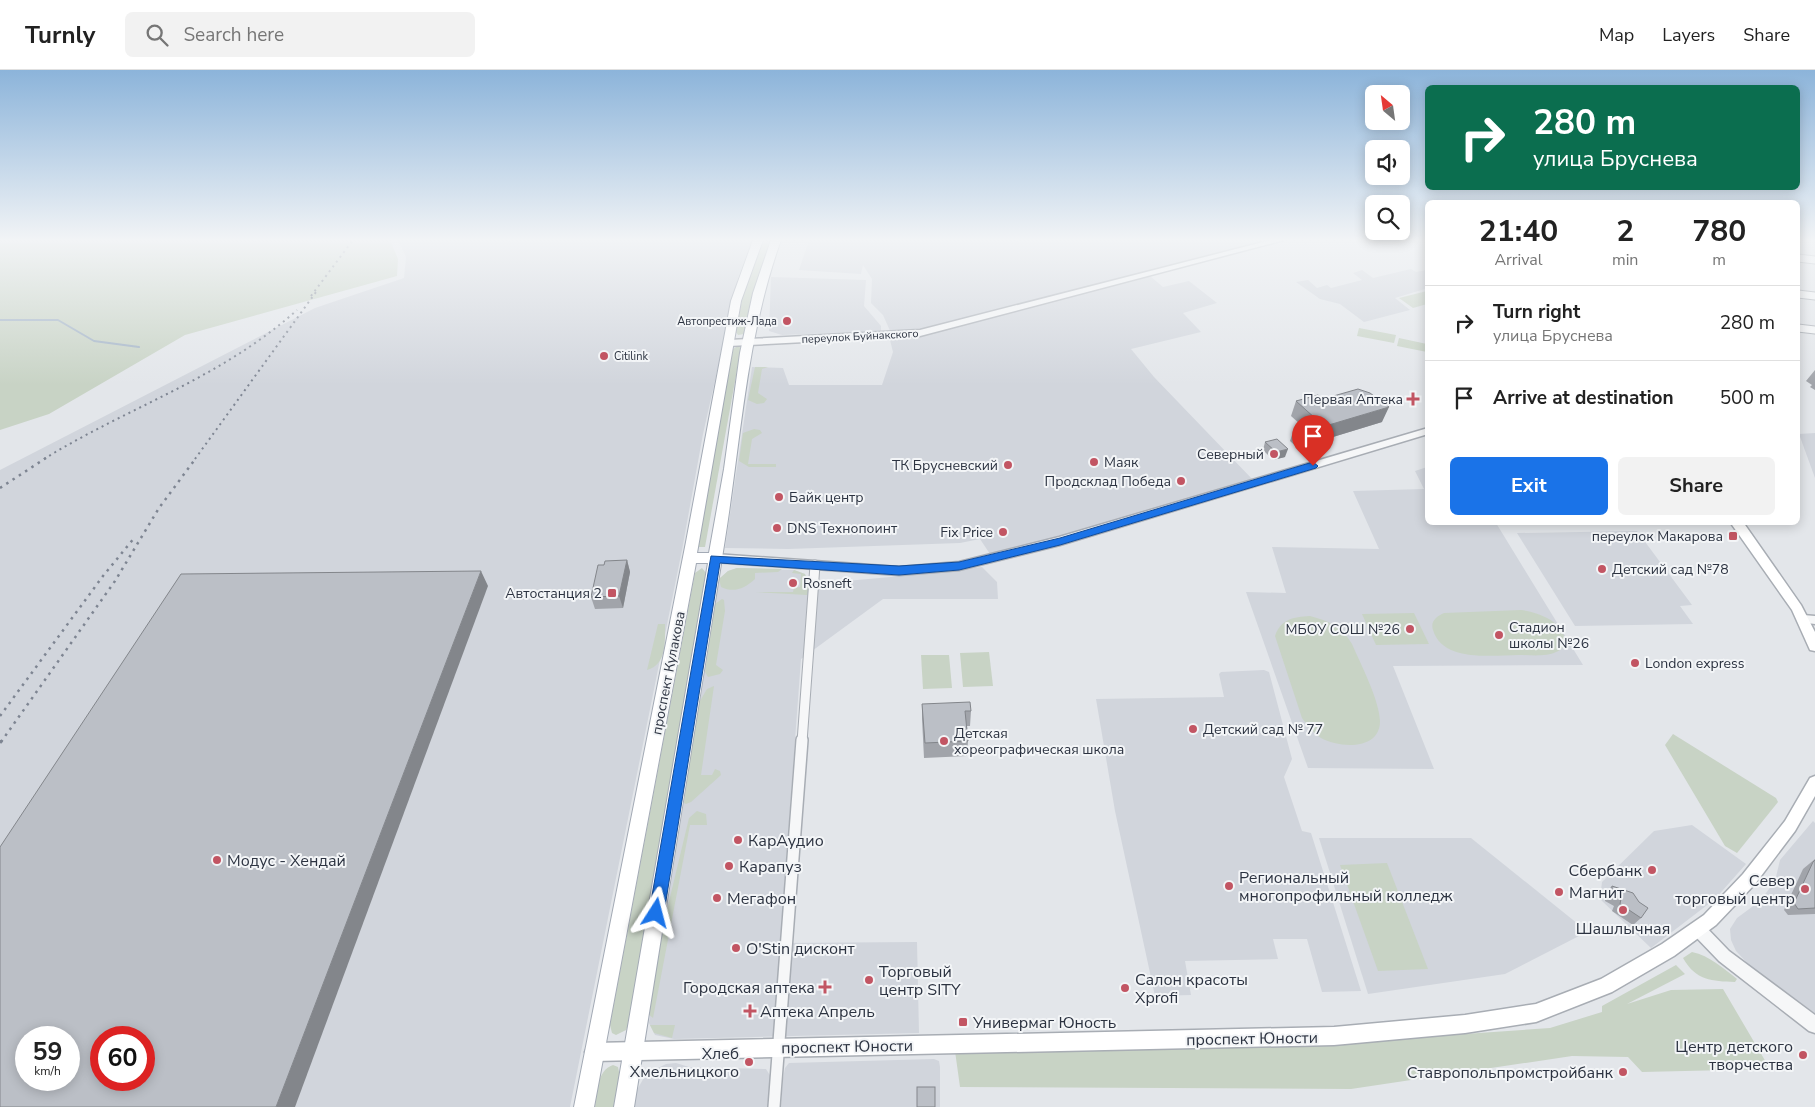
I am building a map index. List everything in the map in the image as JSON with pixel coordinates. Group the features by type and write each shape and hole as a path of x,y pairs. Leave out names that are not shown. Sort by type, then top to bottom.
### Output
{"main road":[{"name":"проспект Кулакова","path":"584,1107 740,288"},
{"name":"проспект Кулакова","path":"624,1107 715,558 748,343 761,288"},
{"path":"1738,525 1809,620 1815,646"},
{"path":"690,558 715,558"},
{"name":"проспект Юности","path":"594,1052 1334,1036 1466,1024 1536,1013 1606,986 1656,958 1698,929 1726,905 1773,849 1790,826 1815,782"}],"street":[{"name":"переулок Буйнакского","path":"729,344 771,340 920,333 1093,288"},
{"path":"1800,294 1815,296"},
{"path":"1800,328 1815,330"},
{"path":"715,558 916,571 987,561 1060,542 1425,432"},
{"path":"774,1107 815,565"},
{"path":"1698,929 1724,956 1815,1025"}],"shaded area":[{"path":"373,288 736,288 703,434 682,550 570,1107 0,1107 0,470 315,308"},
{"path":"771,288 865,288 864,306 881,326 881,331 782,335 769,331"},
{"path":"872,288 1082,288 926,329 891,333 883,315 871,303"},
{"path":"1103,288 1198,288 1217,303 1183,313 1201,332 1131,349 1154,377 1254,481 992,557 980,539 960,543 788,549 725,548 752,367 783,368 789,385 882,385 893,352 890,340 925,335"},
{"path":"1305,288 1425,288 1395,298 1410,310 1364,322 1340,304 1320,299"},
{"path":"1815,433 1815,478 1800,437 1800,434"},
{"name":"МБОУ СОШ №26","path":"1425,468 1425,525 1497,525 1583,665 1393,666 1434,769 1308,768 1246,592 1286,593 1272,547 1379,549 1353,491 1424,489 1415,471"},
{"name":"Детский сад №78","path":"1637,531 1692,605 1680,606 1693,624 1575,626 1517,533"},
{"path":"982,567 997,582 998,599 883,599 801,659 780,943 917,942 919,1033 674,1039 655,1035 649,1023 719,579 728,571 737,568 794,570 805,574 809,587 817,588 824,583"},
{"name":"Региональный многопрофильный колледж","path":"1264,670 1269,672 1292,759 1284,777 1302,831 1311,833 1361,991 1322,992 1307,939 1273,939 1278,959 1185,961 1191,995 1155,996 1115,811 1096,699 1224,697 1219,674 1221,672"},
{"path":"1813,821 1815,823 1815,1014 1752,968 1736,951 1731,940 1730,929 1737,918 1760,901 1775,881 1780,860"},
{"path":"1692,825 1746,864 1715,899 1651,948 1600,899 1602,882 1654,831"},
{"path":"1319,838 1471,838 1578,924 1579,936 1505,974 1368,994"},
{"path":"934,1059 939,1061 940,1067 940,1107 781,1107 785,1068 789,1063"},
{"path":"676,1063 689,1067 766,1069 771,1077 769,1107 634,1107 637,1090 646,1074 666,1064"}],"green space":[{"path":"0,288 352,288 185,335 49,414 0,430"},
{"path":"745,288 755,288 744,334 738,335 736,332"},
{"path":"1425,292 1425,305 1413,308 1399,298"},
{"path":"1359,328 1396,335 1394,343 1357,336"},
{"path":"1399,338 1425,344 1425,352 1397,346"},
{"path":"738,346 741,348 705,547 695,547 733,349"},
{"path":"755,367 768,367 762,369 758,393 767,399 764,403 757,404 748,400"},
{"path":"754,429 760,430 762,433 752,439 748,464 776,464 776,467 749,467 739,461 743,433"},
{"path":"702,568 706,573 628,1025 626,1030 616,1035 612,1033 610,1025 695,573"},
{"path":"737,568 782,569 778,572 755,573 755,579 739,589 730,590 721,587 719,579 728,571"},
{"path":"794,570 805,574 809,587 807,595 755,592 793,592 794,588 800,587 801,574 792,573"},
{"path":"722,599 724,600 725,611 716,665 723,670 720,674 708,677 705,672 715,604"},
{"name":"Стадион школы №26","path":"1521,610 1542,615 1555,623 1560,628 1565,641 1562,648 1552,654 1543,655 1470,655 1447,648 1439,641 1432,627 1435,619 1444,613"},
{"path":"1414,613 1429,644 1376,645 1362,614"},
{"path":"1310,616 1329,623 1344,633 1352,644 1365,672 1379,712 1380,721 1378,731 1373,738 1366,742 1348,745 1338,744 1321,738 1302,718 1275,636 1284,622 1298,617"},
{"path":"658,624 665,624 664,652 658,663 647,670"},
{"path":"989,652 993,686 963,687 960,653"},
{"path":"921,655 949,655 952,688 923,689"},
{"path":"714,686 701,775 712,775 715,769 720,771 721,775 691,802 686,804 684,803 697,706 707,689"},
{"path":"1673,734 1776,798 1778,802 1737,853 1725,846 1665,745"},
{"path":"697,811 706,814 707,825 690,825 653,1018 647,1013 666,914 689,818"},
{"path":"1387,863 1428,969 1378,971 1340,865"},
{"path":"1692,952 1710,959 1737,979 1735,982 1719,981 1699,975 1688,966 1683,958"},
{"path":"1676,965 1685,974 1627,1004 1671,990 1723,989 1770,1069 1642,1072 1628,1057 1572,1056 1351,1089 960,1087 955,1051 1335,1043 1550,1028 1602,1012 1602,1006"},
{"path":"650,1025 675,1025 672,1038 654,1033"},
{"path":"613,1065 618,1067 620,1077 615,1107 595,1107 597,1089 601,1077"}],"building":[{"path":"1358,389 1370,393 1389,407 1312,430 1314,432 1305,435 1295,426 1316,419 1296,401 1318,395 1323,399"},
{"path":"1277,439 1288,449 1276,452 1265,442"},
{"path":"627,560 619,596 591,597 598,565 604,565 605,561"},
{"path":"481,571 276,1107 0,1107 0,847 181,574"},
{"path":"970,702 971,711 965,711 968,741 925,743 922,704"},
{"path":"1815,860 1815,908 1798,909 1794,903"},
{"path":"1612,886 1633,893 1639,902 1648,908 1641,918 1620,904 1621,899 1612,894"},
{"path":"917,1087 935,1087 935,1107 917,1107"}],"waterway":[{"path":"0,320 58,320 94,341 139,347"}],"railway":[{"path":"311,296 317,288"},
{"path":"195,459 316,292"},
{"path":"44,459 76,440 174,390 237,355 268,334 297,310"},
{"path":"0,488 46,458"},
{"path":"1,742 115,581 159,508 196,458"},
{"path":"0,716 103,576 135,537"}],"place":[{"name":"Автопрестиж-Лада","path":"787,321"},
{"name":"Citilink","path":"604,356"},
{"name":"Первая Аптека","path":"1413,399"},
{"name":"Северный","path":"1274,454"},
{"name":"Маяк","path":"1094,462"},
{"name":"ТК Брусневский","path":"1008,465"},
{"name":"Продсклад Победа","path":"1181,481"},
{"name":"Байк центр","path":"779,497"},
{"name":"DNS Технопоинт","path":"777,528"},
{"name":"Fix Price","path":"1003,532"},
{"name":"переулок Макарова","path":"1733,536"},
{"name":"Детский сад №78","path":"1602,569"},
{"name":"Rosneft","path":"793,583"},
{"name":"Автостанция 2","path":"612,593"},
{"name":"МБОУ СОШ №26","path":"1410,629"},
{"name":"Стадион школы №26","path":"1499,635"},
{"name":"London express","path":"1635,663"},
{"name":"Детский сад № 77","path":"1193,729"},
{"name":"Детская хореографическая школа","path":"944,741"},
{"name":"КарАудио","path":"738,840"},
{"name":"Модус - Хендай","path":"217,860"},
{"name":"Карапуз","path":"729,866"},
{"name":"Сбербанк","path":"1652,870"},
{"name":"Региональный многопрофильный колледж","path":"1229,886"},
{"name":"Север торговый центр","path":"1805,889"},
{"name":"Магнит","path":"1559,892"},
{"name":"Мегафон","path":"717,898"},
{"name":"Шашлычная","path":"1623,910"},
{"name":"O'Stin дисконт","path":"736,948"},
{"name":"Торговый центр SITY","path":"869,980"},
{"name":"Городская аптека","path":"825,987"},
{"name":"Салон красоты Xprofi","path":"1125,988"},
{"name":"Аптека Апрель","path":"750,1011"},
{"name":"Универмаг Юность","path":"963,1022"},
{"name":"Центр детского творчества","path":"1803,1055"},
{"name":"Хлеб Хмельницкого","path":"749,1062"},
{"name":"Ставропольпромстройбанк","path":"1623,1072"}],"route":[{"path":"656,913 715,558 916,571 959,566 1060,542 1313,466"}]}
